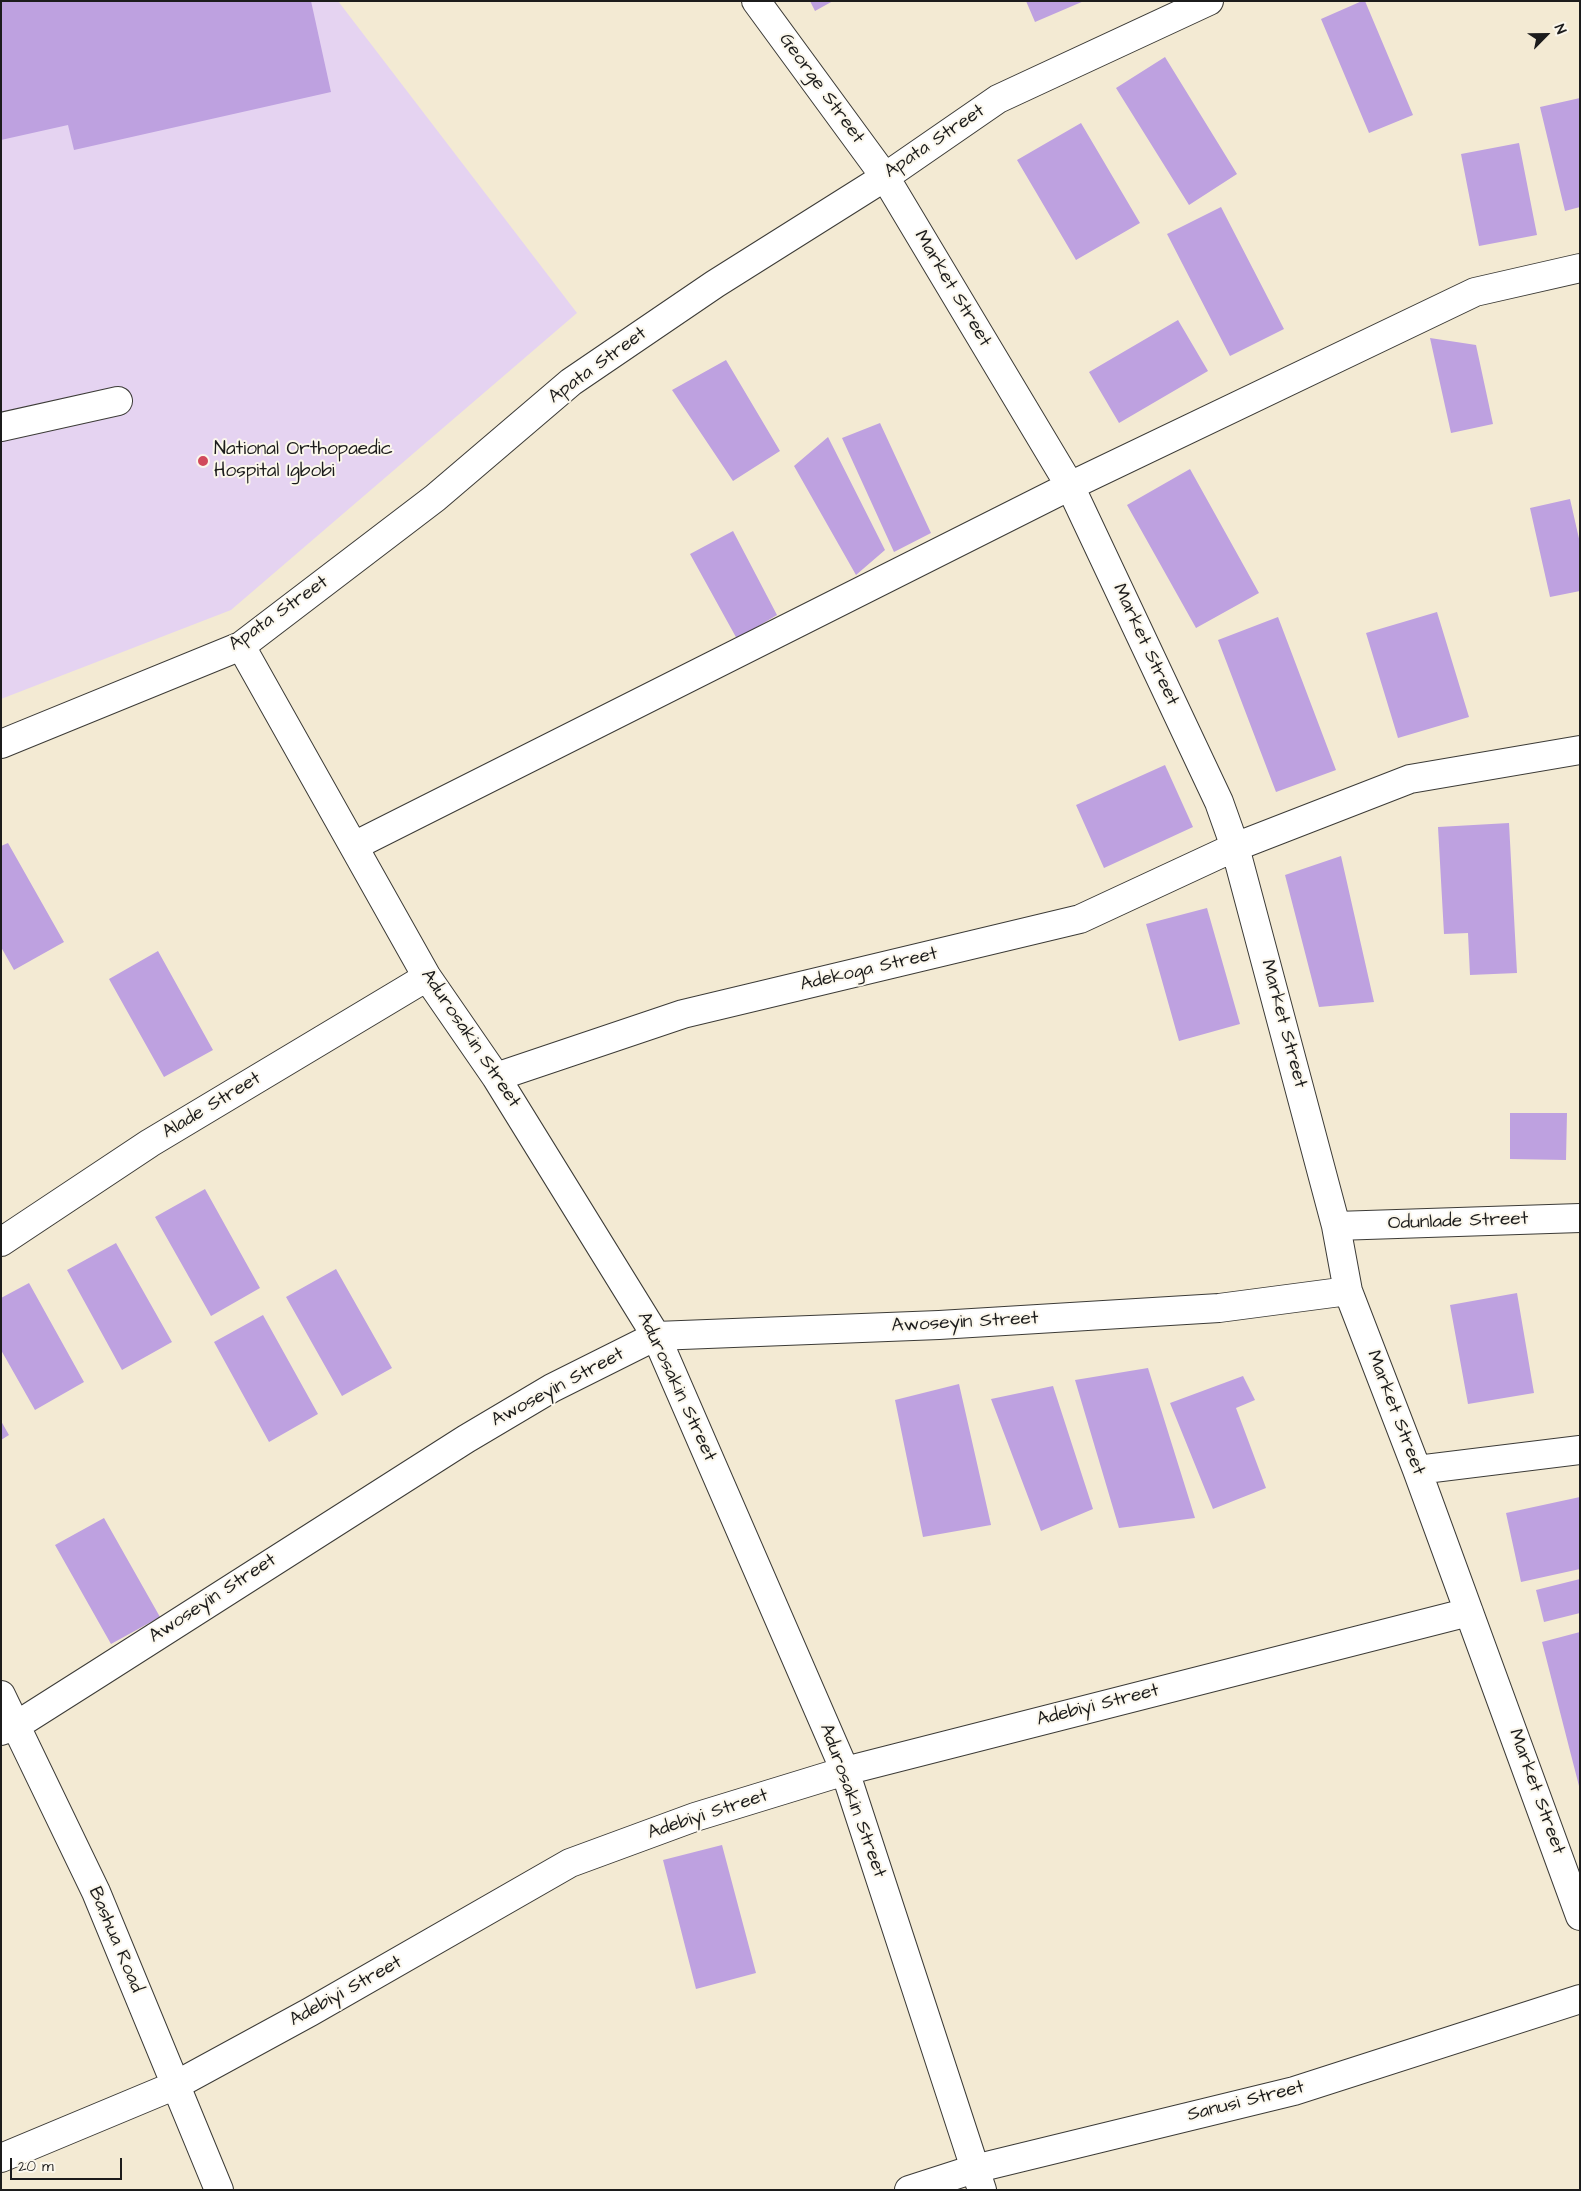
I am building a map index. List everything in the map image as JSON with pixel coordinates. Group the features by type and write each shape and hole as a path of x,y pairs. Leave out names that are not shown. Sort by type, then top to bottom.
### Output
{"street":[{"name":"George Street","path":"756,1 885,177"},
{"name":"Apata Street","path":"1,744 241,646 435,498 571,382 715,284 885,177 998,99 1209,1"},
{"name":"Market Street","path":"885,177 1070,486 1219,802 1235,847 1336,1226 1348,1291 1575,1884 1580,1916"},
{"path":"354,846 1070,486 1475,292 1580,268"},
{"path":"1,427 118,401"},
{"name":"Adurosakin Street","path":"241,646 427,977 496,1077 656,1336 845,1771 978,2179"},
{"name":"Adekoga Street","path":"496,1077 683,1014 1080,919 1235,847 1410,779 1580,750"},
{"name":"Alade Street","path":"1,1242 150,1143 427,977"},
{"name":"Odunlade Street","path":"1336,1226 1580,1218"},
{"name":"Awoseyin Street","path":"9,1728 466,1439 552,1388 656,1336 939,1325 1209,1308 1348,1291"},
{"path":"1417,1470 1580,1450"},
{"name":"Adebiyi Street","path":"1,2158 176,2085 318,2008 570,1863 695,1817 845,1771 1470,1612"},
{"name":"Bashua Road","path":"1,1695 9,1728 96,1892 219,2190"},
{"name":"Sanusi Street","path":"909,2190 978,2179 1294,2091 1580,1999"}],"shaded area":[{"name":"National Orthopaedic Hospital Igbobi","path":"1,1 338,1 577,313 231,610 1,699"}],"building":[{"path":"1,1 311,1 331,92 74,150 68,125 1,140"},
{"path":"810,1 833,1 815,11"},
{"path":"1026,1 1084,1 1035,22"},
{"path":"1365,1 1413,115 1369,133 1321,19"},
{"path":"1165,57 1237,174 1189,205 1116,88"},
{"path":"1580,98 1580,207 1565,211 1540,107"},
{"path":"1081,123 1140,223 1076,260 1017,160"},
{"path":"1519,143 1537,235 1479,246 1461,154"},
{"path":"1221,207 1284,329 1230,356 1167,234"},
{"path":"1178,320 1208,371 1119,423 1089,372"},
{"path":"1430,338 1476,345 1493,424 1451,433"},
{"path":"726,360 780,451 733,481 672,390"},
{"path":"880,423 931,533 894,552 842,438"},
{"path":"828,437 885,550 856,575 794,466"},
{"path":"1190,469 1259,593 1196,628 1127,505"},
{"path":"1570,499 1580,543 1580,591 1550,597 1530,508"},
{"path":"733,531 777,615 737,639 690,554"},
{"path":"1437,612 1469,717 1398,738 1366,633"},
{"path":"1278,617 1336,770 1276,792 1218,640"},
{"path":"1165,765 1193,827 1104,868 1076,805"},
{"path":"1509,823 1517,973 1470,975 1468,933 1444,934 1438,827"},
{"path":"8,843 64,942 14,970 1,947 1,846"},
{"path":"1341,856 1374,1002 1319,1007 1285,875"},
{"path":"1207,908 1240,1024 1179,1041 1146,924"},
{"path":"158,951 213,1050 164,1077 109,979"},
{"path":"1510,1113 1567,1113 1566,1160 1510,1159"},
{"path":"205,1189 260,1288 211,1316 155,1217"},
{"path":"116,1243 172,1342 122,1370 67,1270"},
{"path":"336,1269 392,1368 342,1396 286,1297"},
{"path":"29,1283 84,1382 35,1410 1,1350 1,1298"},
{"path":"1517,1293 1534,1393 1468,1404 1450,1305"},
{"path":"263,1315 318,1414 269,1442 214,1342"},
{"path":"1148,1368 1195,1518 1119,1528 1075,1380"},
{"path":"1243,1376 1255,1400 1236,1408 1266,1488 1213,1509 1170,1403"},
{"path":"959,1384 991,1525 923,1537 895,1400"},
{"path":"1053,1386 1093,1509 1041,1531 991,1399"},
{"path":"1,1421 9,1435 1,1440"},
{"path":"1580,1497 1580,1569 1521,1582 1506,1513"},
{"path":"104,1518 160,1617 111,1644 55,1545"},
{"path":"1580,1579 1580,1613 1544,1622 1536,1590"},
{"path":"1580,1632 1580,1786 1579,1786 1542,1642"},
{"path":"722,1845 756,1973 696,1989 663,1860"}],"place":[{"name":"National Orthopaedic Hospital Igbobi","path":"203,461"}]}
